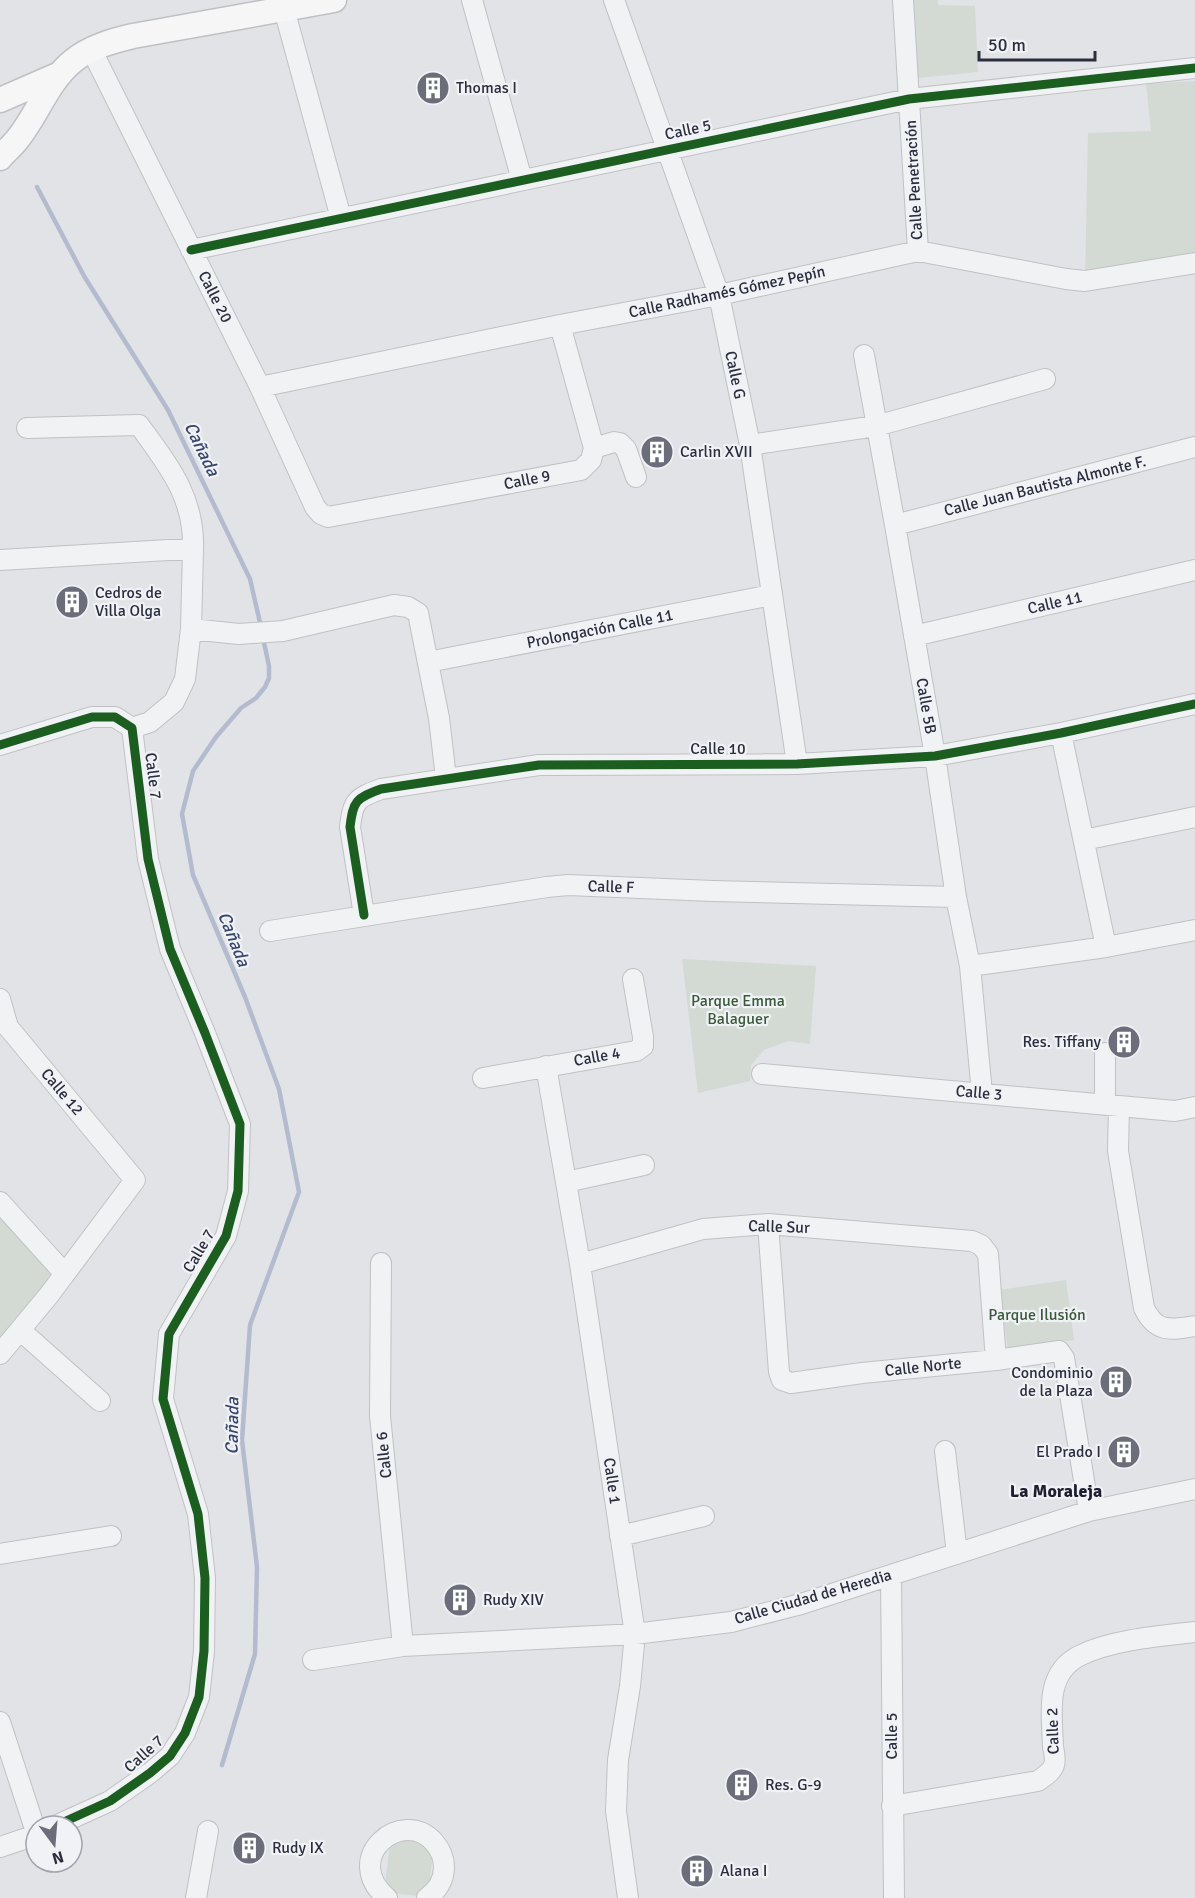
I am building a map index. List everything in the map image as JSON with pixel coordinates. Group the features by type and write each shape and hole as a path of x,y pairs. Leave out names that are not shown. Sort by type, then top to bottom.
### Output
{"main road":[{"path":"0,158 17,140 60,74 74,60 91,50 108,42 133,36 334,0"},
{"path":"0,100 60,74"}],"street":[{"path":"472,0 522,180"},
{"name":"Calle G","path":"614,0 719,295 750,445 797,764"},
{"name":"Calle Penetración","path":"903,0 918,251"},
{"path":"285,9 341,218"},
{"name":"Calle 20","path":"91,50 260,387 315,507 321,514"},
{"name":"Calle 5","path":"191,250 909,99 1195,68"},
{"name":"Calle Radhamés Gómez Pepín","path":"260,387 719,295 918,251 1066,279 1085,280 1195,263"},
{"path":"560,326 594,448 614,442 620,443 626,450 636,477"},
{"name":"Calle 5B","path":"864,355 935,756 956,897 970,966 982,1094"},
{"path":"750,445 876,426 1045,379"},
{"path":"0,745 92,717 115,717 132,728 150,722 174,702 185,679 191,629 194,535 186,497 173,471 139,425 27,428"},
{"name":"Calle Juan Bautista Almonte F.","path":"895,525 1195,447"},
{"name":"Calle 9","path":"321,514 328,517 582,470 591,460 594,448"},
{"path":"0,560 157,550 193,550"},
{"name":"Calle 11","path":"914,636 1195,570"},
{"name":"Prolongación Calle 11","path":"428,662 772,595"},
{"path":"191,629 239,634 283,632 394,604 408,607 418,613 439,718 446,778"},
{"name":"Calle 10","path":"364,915 350,827 356,802 381,789 539,765 797,764 935,756 1061,733 1195,704"},
{"name":"Calle 7","path":"82,1814 110,1801 170,1756 185,1733 200,1697 206,1578 198,1514 163,1399 169,1334 226,1236 238,1191 240,1124 170,950 148,859 132,728"},
{"path":"1061,733 1106,947"},
{"path":"1084,840 1195,817"},
{"name":"Calle F","path":"270,931 547,886 956,897"},
{"path":"970,966 1106,947 1195,930"},
{"name":"Calle 4","path":"483,1078 636,1051 643,1046 643,1037 633,979"},
{"name":"Calle 12","path":"0,999 8,1027 135,1180 65,1274"},
{"path":"1105,1053 1118,1151 1144,1308 1156,1326 1168,1329 1195,1326"},
{"name":"Calle 1","path":"546,1066 580,1264 635,1634 630,1686 618,1760 616,1811 628,1898"},
{"name":"Calle 3","path":"762,1074 1175,1111 1195,1107"},
{"path":"566,1182 644,1165"},
{"path":"0,1203 65,1274 0,1354"},
{"name":"Calle Sur","path":"580,1264 703,1228 768,1224 972,1241 981,1245 988,1254 996,1360"},
{"name":"Calle Norte","path":"768,1224 779,1372 782,1380 791,1383 1059,1351 1064,1358 1089,1511"},
{"name":"Calle 6","path":"381,1263 380,1416 403,1646"},
{"path":"20,1330 100,1401"},
{"path":"945,1451 957,1554"},
{"name":"Calle Ciudad de Heredia","path":"313,1660 403,1646 635,1634 731,1622 801,1604 1089,1511 1195,1489"},
{"path":"620,1536 704,1516"},
{"path":"0,1554 111,1536"},
{"name":"Calle 5","path":"891,1575 894,1898"},
{"name":"Calle 2","path":"892,1806 1038,1781 1048,1774 1054,1765 1051,1702 1053,1687 1069,1663 1078,1656 1116,1643 1195,1632"},
{"path":"0,1722 30,1814"},
{"path":"387,1898 378,1890 372,1879 369,1867 372,1854 378,1843 388,1835 411,1830 423,1833 432,1840 440,1849 444,1861 444,1873 440,1884 427,1898"},
{"path":"196,1898 208,1831"},
{"path":"0,1847 24,1838"}],"green space":[{"path":"912,0 938,0 938,5 975,6 978,72 918,78"},
{"path":"1195,81 1195,263 1085,281 1088,133 1151,131 1146,84"},
{"name":"Parque Emma Balaguer","path":"682,959 816,966 810,1044 788,1041 764,1050 751,1065 750,1081 698,1093"},
{"path":"0,1203 65,1274 0,1353"},
{"name":"Parque Ilusión","path":"1066,1280 1074,1340 1008,1350 999,1290"},
{"path":"391,1837 434,1843 428,1897 384,1892"}],"waterway":[{"name":"Cañada","path":"37,187 84,276 168,410 250,579 261,627"},
{"name":"Cañada","path":"222,1765 255,1654 257,1567 242,1440 250,1325 299,1192 279,1089 245,997 193,875 182,814 193,771 216,737 241,708 256,698 265,687 269,678 269,666 263,638"}],"cycle path":[{"path":"191,250 909,99 1195,68"},
{"path":"364,915 350,827 351,818 361,798 381,789 539,765 797,764 935,756 1061,733 1195,704"},
{"path":"0,745 92,717 115,717 132,728 148,859 170,949 240,1124 238,1191 226,1236 169,1334 163,1399 198,1514 205,1578 204,1651 199,1697 185,1733 170,1756 110,1801 81,1814"}],"place":[{"name":"Thomas I","path":"433,88"},
{"name":"Carlin XVII","path":"657,452"},
{"name":"Cedros de Villa Olga","path":"72,602"},
{"name":"Res. Tiffany","path":"1124,1042"},
{"name":"Condominio de la Plaza","path":"1116,1382"},
{"name":"El Prado I","path":"1124,1452"},
{"name":"Rudy XIV","path":"460,1600"},
{"name":"Res. G-9","path":"742,1785"},
{"name":"Rudy IX","path":"249,1848"},
{"name":"Alana I","path":"697,1871"}],"district":[{"name":"La Moraleja","path":"1056,1491"}]}
